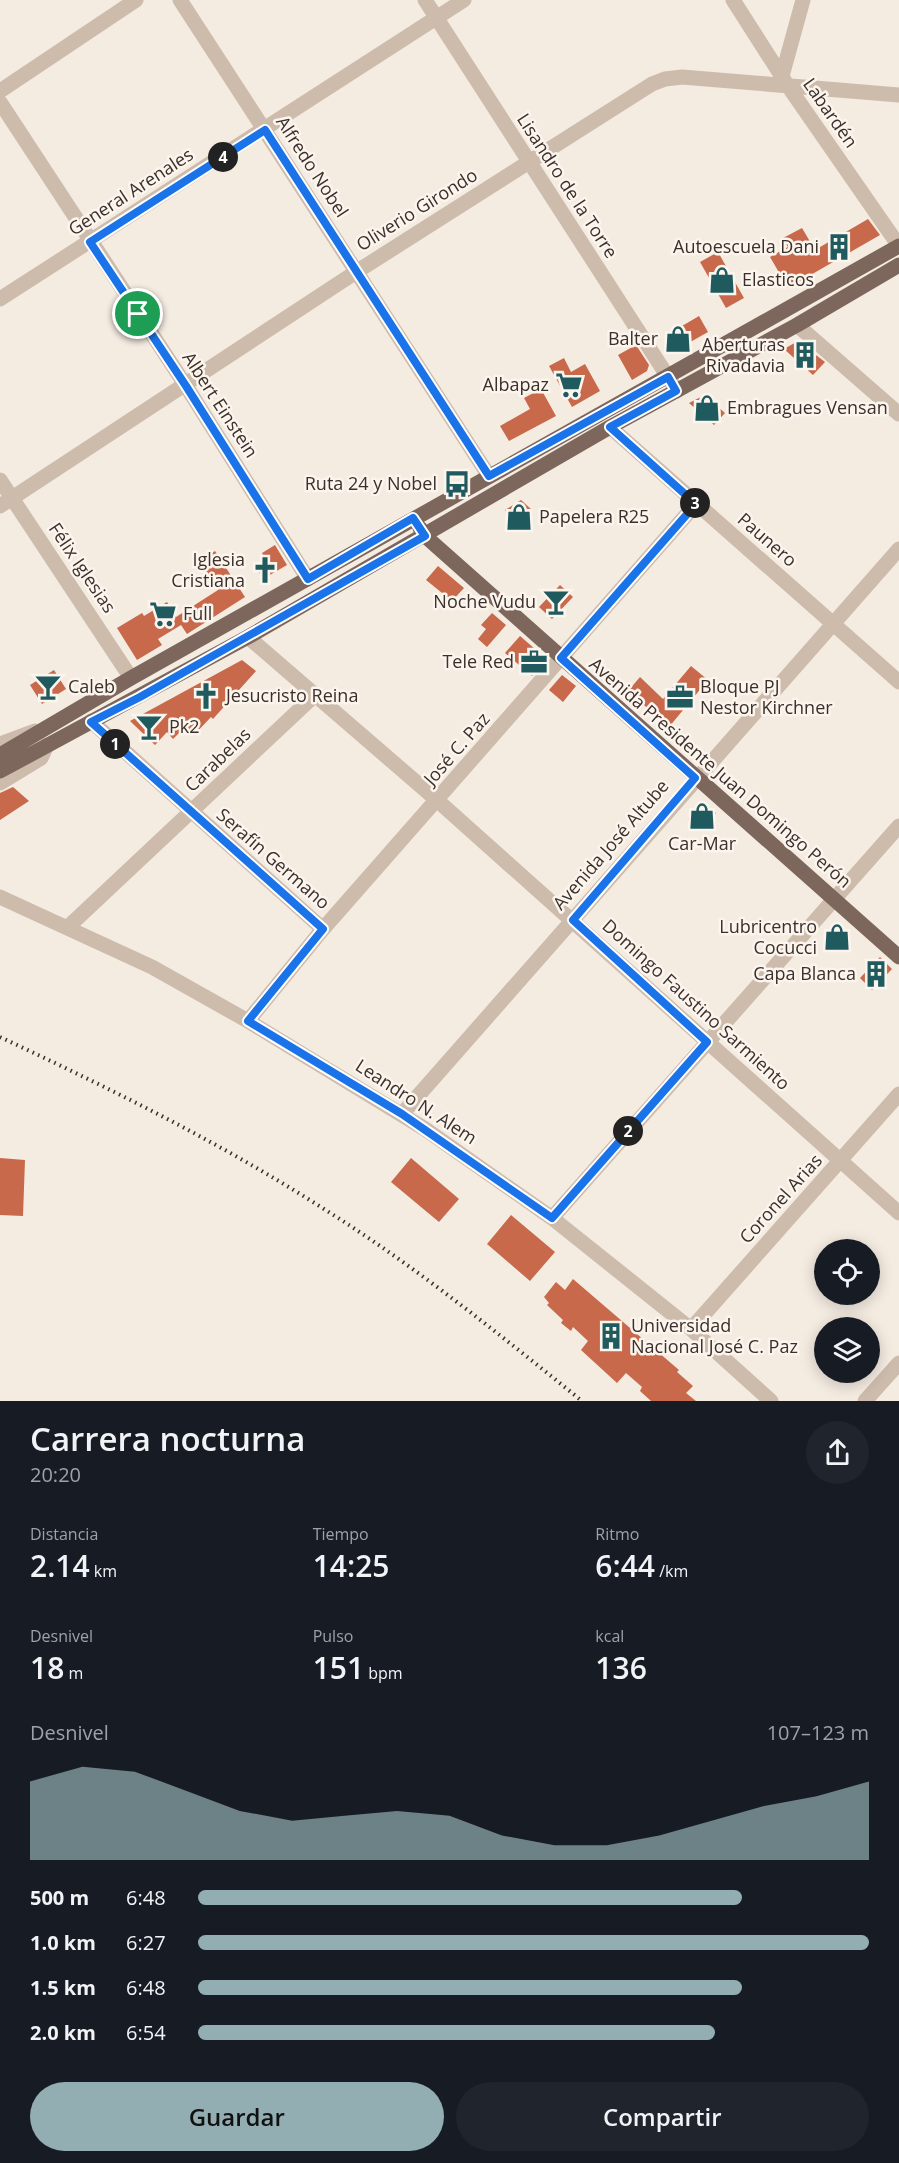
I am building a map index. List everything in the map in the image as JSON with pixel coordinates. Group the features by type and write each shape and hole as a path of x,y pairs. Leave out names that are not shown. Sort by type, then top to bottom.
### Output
{"main road":[{"path":"0,755 413,518 899,246"},
{"path":"0,771 248,637 610,427 797,325 899,265"},
{"name":"Avenida Presidente Juan Domingo Perón","path":"413,518 425,536 899,957"}],"street":[{"path":"0,91 136,0"},
{"name":"Alfredo Nobel","path":"180,0 489,476"},
{"name":"Lisandro de la Torre","path":"425,0 676,391"},
{"name":"General Arenales","path":"0,299 464,0"},
{"name":"Labardén","path":"733,0 785,81 899,246"},
{"path":"785,81 803,0"},
{"name":"Oliverio Girondo","path":"6,502 186,386 356,272 529,163 633,93 665,79 682,77 785,81 899,95"},
{"name":"Albert Einstein","path":"0,102 186,386 308,579"},
{"path":"797,325 899,414"},
{"name":"Paunero","path":"610,427 899,682"},
{"name":"Félix Iglesias","path":"0,480 6,502 131,678"},
{"name":"José C. Paz","path":"248,1021 323,929 438,801 696,504"},
{"name":"Avenida José Altube","path":"402,1114 695,778 899,549"},
{"name":"Domingo Faustino Sarmiento","path":"248,637 573,920 899,1213"},
{"name":"Carabelas","path":"68,927 316,694"},
{"name":"Serafín Germano","path":"91,722 190,813 323,929"},
{"path":"0,744 41,730"},
{"path":"0,783 41,758 47,745"},
{"path":"552,1218 899,826"},
{"name":"Leandro N. Alem","path":"0,897 152,967 248,1021 402,1114 552,1218 691,1329 771,1401"},
{"name":"Coronel Arias","path":"691,1329 899,1094"},
{"path":"865,1401 899,1363"}],"building":[{"path":"868,219 880,235 788,288 770,257 788,247 783,238 802,228 815,250"},
{"name":"Elasticos","path":"718,252 744,298 726,308 700,262"},
{"path":"699,316 708,332 678,349 671,348 665,336"},
{"name":"Aberturas Rivadavia","path":"798,341 825,362 813,375 784,349"},
{"path":"636,345 649,365 647,371 632,380 618,355"},
{"name":"Albapaz","path":"564,358 571,372 585,364 600,391 572,407 549,366"},
{"path":"541,389 556,416 509,441 500,426 530,409 524,398"},
{"name":"Embragues Vensan","path":"705,395 725,413 714,425 689,403"},
{"name":"Papelera R25","path":"521,500 532,510 519,524 505,510"},
{"path":"275,545 287,565 263,579 256,567 267,561 262,553"},
{"path":"215,551 245,597 187,634 181,625 158,639 162,645 137,660 117,628 142,613 144,616 167,602 176,617 218,590 200,561"},
{"path":"438,566 464,588 452,601 426,580"},
{"name":"Noche Vudu","path":"560,585 573,597 552,619 539,607"},
{"path":"492,613 506,625 487,647 478,639 486,629 481,625"},
{"path":"520,636 542,655 543,664 532,676 505,653"},
{"path":"242,660 256,671 213,719 211,717 194,735 185,727 173,739 167,732 155,745 130,721"},
{"name":"Bloque PJ Nestor Kirchner","path":"691,666 708,680 669,727 628,691 640,677 663,699"},
{"name":"Caleb","path":"54,670 66,689 42,704 30,685"},
{"path":"562,675 576,686 563,702 549,690"},
{"path":"13,787 29,801 0,820 0,793"},
{"name":"Car-Mar","path":"699,806 707,806 716,813 702,830 688,819"},
{"name":"Capa Blanca","path":"880,957 892,969 872,990 860,978"},
{"path":"0,1158 25,1160 23,1216 0,1215"},
{"path":"411,1158 459,1199 439,1222 391,1182"},
{"path":"511,1215 555,1252 530,1281 487,1244"},
{"name":"Universidad Nacional José C. Paz","path":"573,1279 679,1370 677,1372 693,1386 686,1393 696,1401 651,1401 640,1391 642,1387 626,1373 617,1383 581,1350 588,1341 573,1327 571,1331 561,1323 563,1320 547,1305 549,1303 544,1297 556,1282 565,1290"}],"railway":[{"path":"0,1037 165,1118 246,1162 324,1209 424,1277 582,1401"}],"place":[{"name":"Autoescuela Dani","path":"839,247"},
{"name":"Elasticos","path":"722,280"},
{"name":"Balter","path":"678,339"},
{"name":"Aberturas Rivadavia","path":"805,355"},
{"name":"Albapaz","path":"569,385"},
{"name":"Embragues Vensan","path":"707,408"},
{"name":"Ruta 24 y Nobel","path":"457,484"},
{"name":"Papelera R25","path":"519,517"},
{"name":"Iglesia Cristiana","path":"265,570"},
{"name":"Noche Vudu","path":"556,602"},
{"name":"Full","path":"163,614"},
{"name":"Tele Red","path":"534,662"},
{"name":"Caleb","path":"48,687"},
{"name":"Jesucristo Reina","path":"206,696"},
{"name":"Bloque PJ Nestor Kirchner","path":"680,697"},
{"name":"Pk2","path":"149,727"},
{"name":"Car-Mar","path":"702,816"},
{"name":"Lubricentro Cocucci","path":"837,937"},
{"name":"Capa Blanca","path":"876,974"},
{"name":"Universidad Nacional José C. Paz","path":"611,1336"}],"route":[{"path":"265,130 489,476 668,377 676,391 610,427 696,504 561,658 695,778 573,920 707,1042 552,1218 402,1114 248,1021 323,929 190,813 91,722 248,637 425,536 413,518 308,579 138,314 90,242 265,130"}]}
